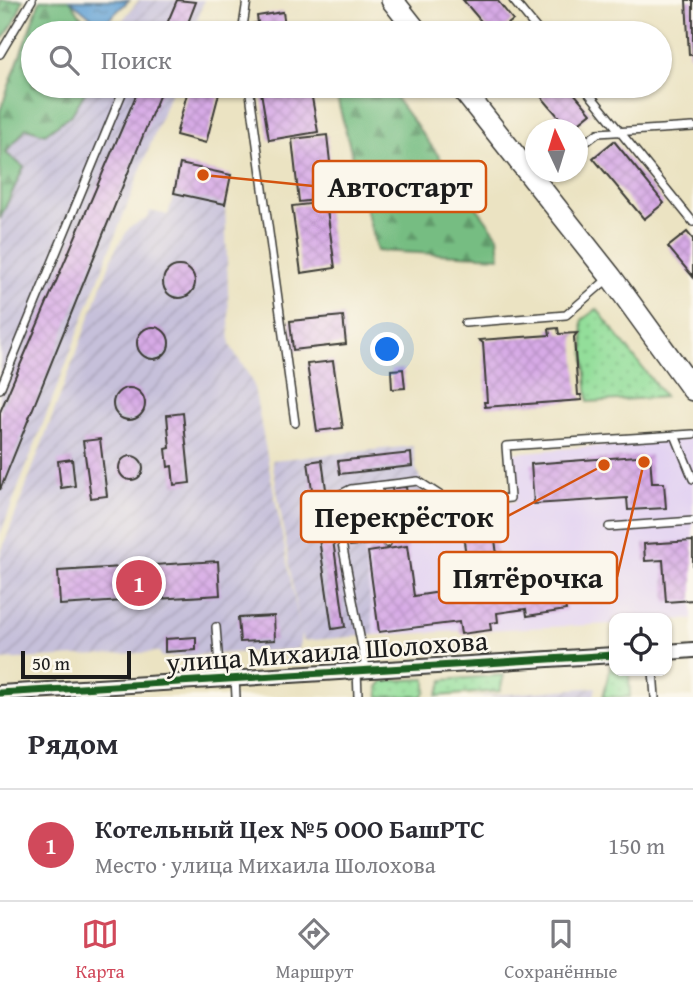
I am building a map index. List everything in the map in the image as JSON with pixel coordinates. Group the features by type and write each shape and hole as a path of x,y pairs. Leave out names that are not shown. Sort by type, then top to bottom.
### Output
{"main road":[{"path":"392,0 409,21"},
{"path":"470,98 537,178 693,390"}],"street":[{"path":"672,652 693,650"},
{"name":"улица Михаила Шолохова","path":"0,693 94,692 220,678 609,655"}],"lane":[{"path":"0,54 32,0"},
{"path":"244,21 247,0"},
{"path":"513,0 530,21"},
{"path":"0,389 120,98"},
{"path":"251,98 295,423"},
{"path":"593,98 693,222"},
{"path":"588,140 598,133 693,127"},
{"path":"465,323 566,315 611,276"},
{"path":"358,697 361,668 337,501 351,489 418,481 453,503 510,498 506,446 693,434"},
{"path":"675,435 693,479"},
{"path":"378,486 387,543"},
{"path":"609,527 693,521"},
{"path":"216,627 220,678"},
{"path":"653,676 655,697"},
{"path":"235,677 236,697"}],"shaded area":[{"path":"139,0 204,0 197,21 122,21"},
{"path":"82,98 168,98 0,535 0,219 24,167 6,153 26,128 45,134 72,114"},
{"path":"174,193 225,204 230,345 253,382 300,629 272,460 413,446 416,468 428,499 431,541 364,551 374,635 303,641 301,634 299,649 162,657 159,652 0,660 0,555 116,248 130,227 148,218 150,211 168,215"},
{"path":"693,438 693,620 672,619 672,613 609,613 609,624 374,635 364,551 431,541 428,499 515,502 511,453"},
{"path":"596,687 594,697 470,697"}],"green space":[{"path":"0,0 23,0 14,23 0,42"},
{"path":"40,0 70,0 83,21 32,21"},
{"path":"21,53 21,98 82,98 72,114 45,134 26,128 6,153 24,167 0,219 0,111"},
{"path":"337,98 396,98 498,236 500,257 377,251"},
{"path":"597,309 665,397 588,402 582,320"},
{"path":"609,672 609,676 629,676 630,697 603,697"},
{"path":"504,675 500,691 437,696 443,680"},
{"path":"426,679 426,691 422,696 379,697 378,687 383,681"}],"water":[{"path":"70,0 129,0 107,21 96,21"}],"building":[{"path":"177,0 196,2 189,21 168,21"},
{"path":"463,0 497,0 513,20 512,21 481,21"},
{"path":"686,0 693,0 693,55 689,55"},
{"path":"283,12 284,21 258,21 257,16"},
{"path":"135,98 158,98 0,490 0,412"},
{"path":"186,98 218,98 206,143 176,135"},
{"path":"262,98 312,98 318,132 269,140"},
{"path":"542,98 578,98 591,113 584,119 560,119"},
{"path":"327,135 334,198 299,202 292,139"},
{"path":"614,141 664,203 644,219 593,158"},
{"path":"180,164 231,175 225,204 174,193"},
{"path":"326,202 335,268 301,273 292,206"},
{"path":"687,232 693,239 693,277 668,247"},
{"path":"179,266 191,270 195,282 191,294 179,298 167,294 163,282 167,270"},
{"path":"343,316 346,344 293,350 290,321"},
{"path":"153,327 165,331 169,343 165,355 153,359 141,355 137,343 141,331"},
{"path":"558,328 559,334 577,333 574,337 578,395 581,395 582,400 485,407 484,402 487,402 483,343 479,340 550,335 549,329"},
{"path":"333,361 343,428 317,431 307,364"},
{"path":"403,369 405,388 392,389 391,370"},
{"path":"129,388 141,392 145,404 141,416 129,420 117,416 113,404 117,392"},
{"path":"183,413 190,483 174,485 172,466 168,467 166,449 170,448 167,415"},
{"path":"100,439 107,496 91,498 83,441"},
{"path":"411,453 412,466 340,474 338,461"},
{"path":"650,455 652,483 664,483 666,508 628,510 627,498 534,504 531,464"},
{"path":"131,456 140,459 143,468 140,477 131,480 122,477 119,468 122,459"},
{"path":"72,459 75,486 61,488 58,461"},
{"path":"322,460 345,627 332,629 308,462"},
{"path":"406,487 413,538 399,540 392,488"},
{"path":"376,489 381,543 350,546 344,496 350,495 350,492"},
{"path":"491,508 498,563 520,560 522,581 610,574 612,593 602,600 565,605 566,610 527,616 526,609 497,613 498,622 490,623 491,630 461,634 459,622 379,632 368,552 407,546 414,596 460,589 458,573 468,571 460,512"},
{"path":"693,541 693,600 666,602 663,560 645,561 644,544"},
{"path":"218,561 220,595 60,605 58,571"},
{"path":"274,616 275,640 240,642 238,618"},
{"path":"196,637 196,650 165,652 165,639"}],"cycle path":[{"path":"0,693 609,655"}],"place":[{"name":"Автостарт","path":"203,175"},
{"name":"Пятёрочка","path":"644,462"},
{"name":"Перекрёсток","path":"604,465"},
{"name":"Котельный Цех №5 ООО БашРТС","path":"139,583"}]}
